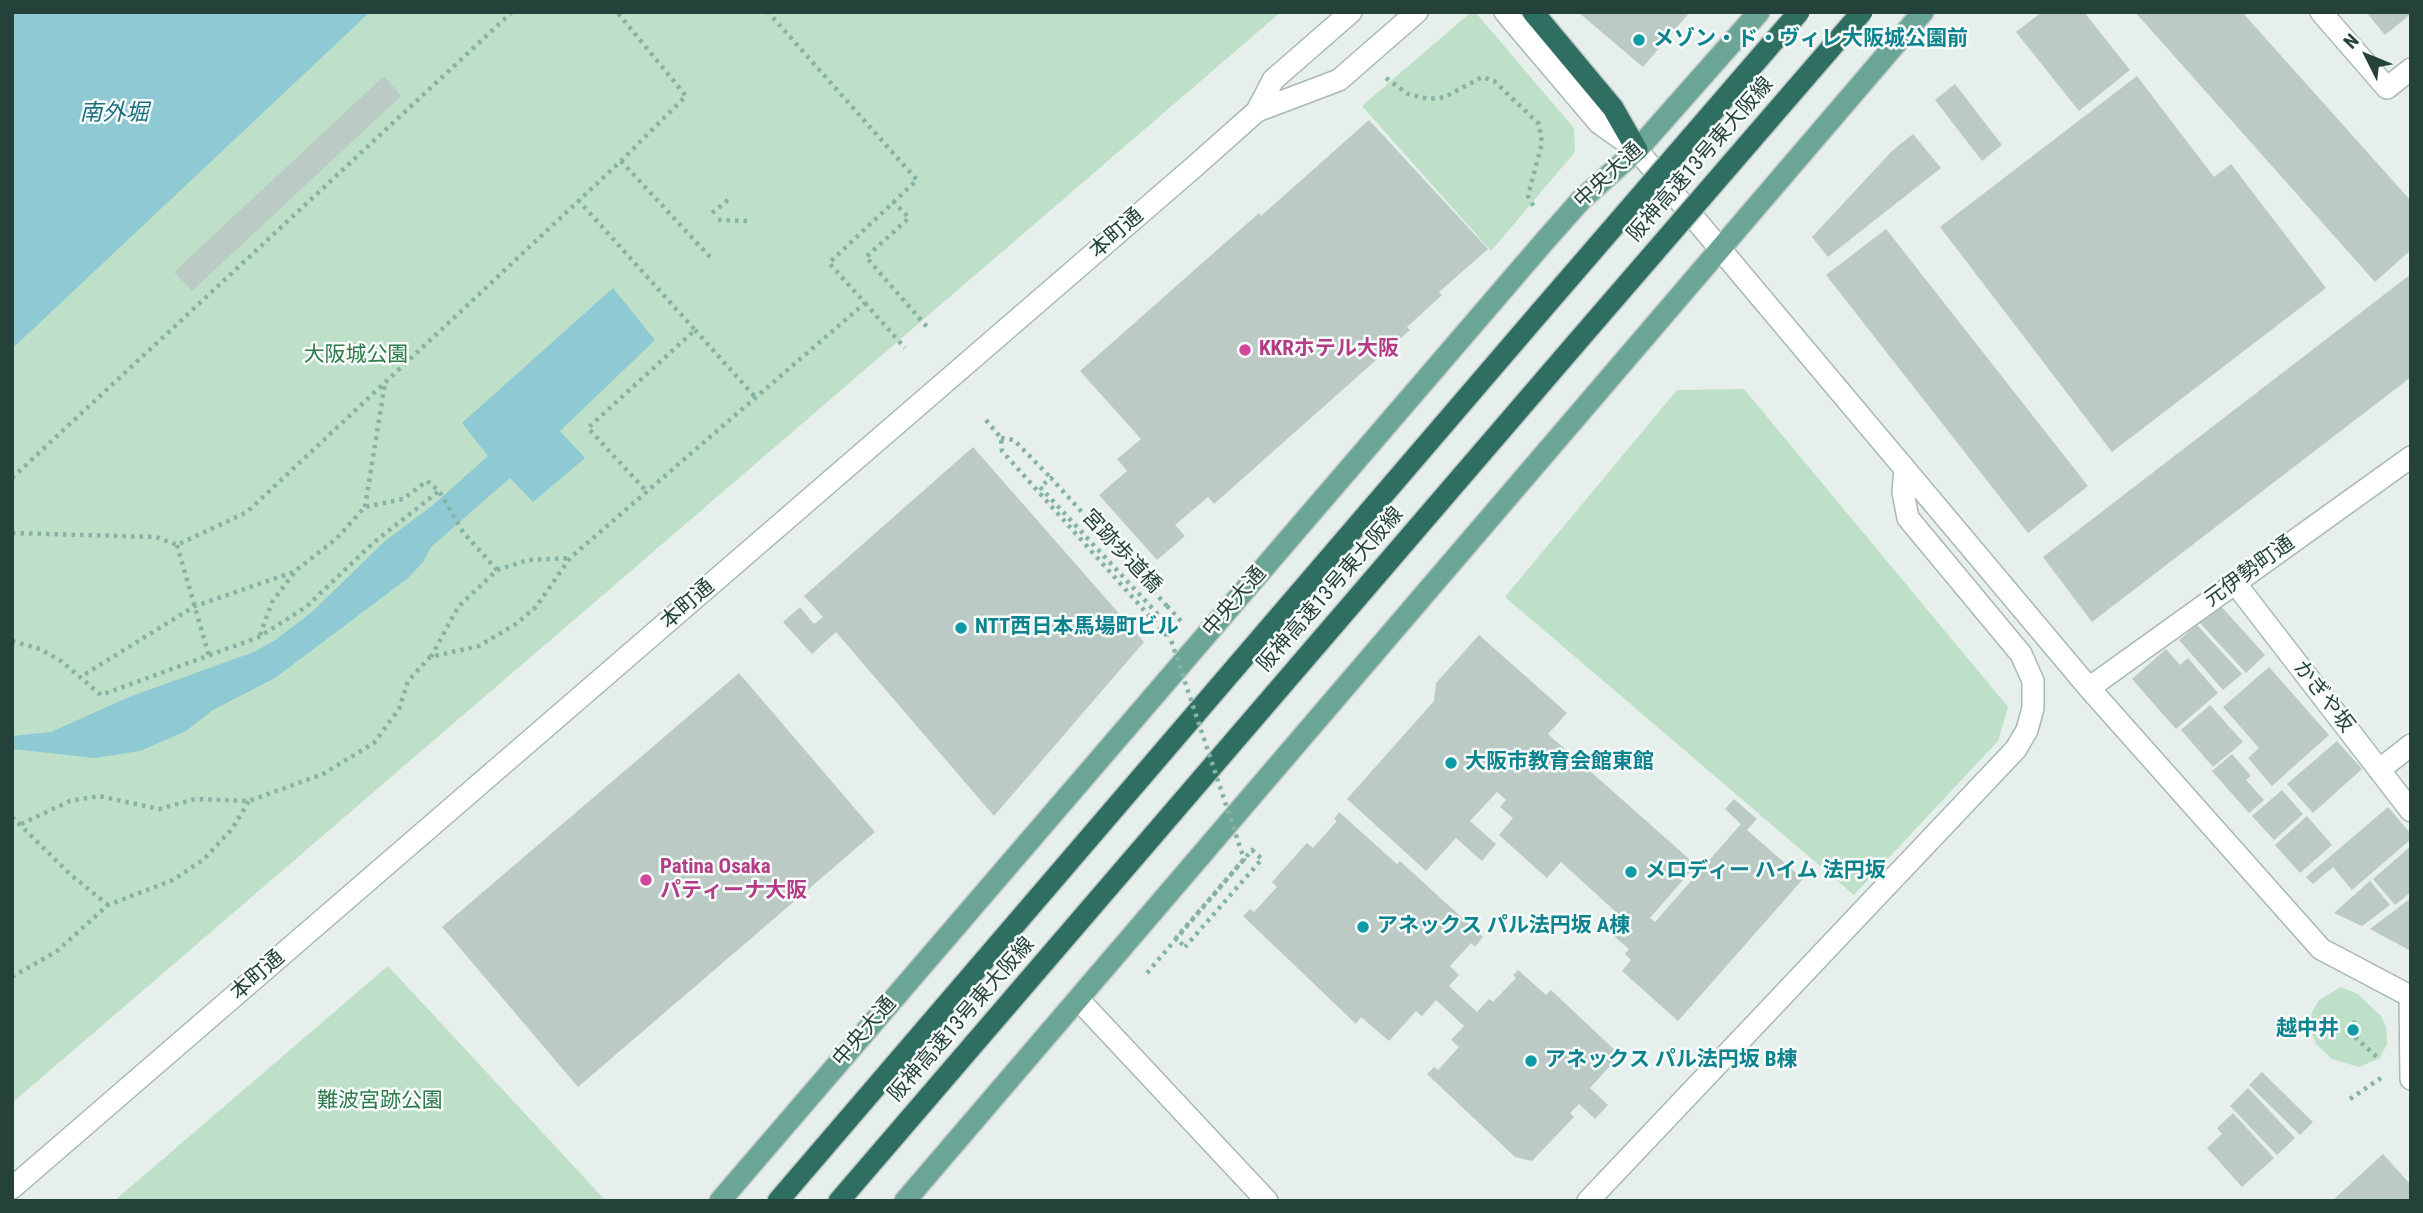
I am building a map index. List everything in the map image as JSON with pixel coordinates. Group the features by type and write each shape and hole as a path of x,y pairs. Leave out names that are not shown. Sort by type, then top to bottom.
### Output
{"highway":[{"path":"1533,12 1613,108 1637,150"},
{"name":"阪神高速13号東大阪線","path":"778,1201 1799,12"},
{"name":"阪神高速13号東大阪線","path":"839,1201 1862,12"}],"main road":[{"name":"中央大通","path":"720,1201 1543,243 1581,200 1637,150 1759,12"},
{"path":"905,1201 1683,295 1719,248 1923,14"}],"street":[{"name":"本町通","path":"12,1188 1257,111 1273,80 1351,12"},
{"path":"1257,111 1339,80 1417,12"},
{"path":"1505,12 1599,123 1637,150 2089,688 2321,949 2410,995 2408,1059 2411,1079"},
{"path":"2320,12 2387,88 2411,69"},
{"name":"元伊勢町通","path":"2089,688 2411,457"},
{"path":"1588,1201 2015,749 2027,730 2033,708 2033,681 2021,654 1909,518 1903,492 1905,469"},
{"name":"かぎや坂","path":"2235,583 2411,811"},
{"path":"2379,769 2411,745"},
{"path":"1078,999 1267,1201"}],"path":[{"path":"12,478 512,12"},
{"path":"12,533 156,537 177,545 247,512 687,96 617,12"},
{"path":"768,12 917,180 829,263 905,348"},
{"path":"1382,75 1408,94 1429,99 1445,97 1482,77 1494,81 1539,124 1542,143 1528,196 1529,203 1536,209"},
{"path":"621,161 710,257"},
{"path":"579,200 756,398"},
{"path":"712,213 728,200"},
{"path":"893,201 909,218 866,257 928,328"},
{"path":"718,220 750,221"},
{"path":"430,657 479,646 516,624 536,607 570,558 865,303"},
{"path":"647,492 588,428 695,330"},
{"path":"259,637 272,602 294,572 336,539 365,507 385,382"},
{"path":"986,420 1001,438 1002,451 1168,638"},
{"path":"1001,438 1014,440 1051,478"},
{"name":"宮跡歩道橋","path":"1147,973 1173,942 1182,932 1217,891 1226,881 1252,850 1262,859 1185,947 1176,939 1227,879 1236,869 1244,859 1165,622 1040,487 1051,478 1182,622"},
{"path":"365,507 403,499 427,481 439,491 463,532 497,570"},
{"path":"12,641 40,649 82,676 101,695 259,637 306,607 373,543 439,491"},
{"path":"177,545 209,656"},
{"path":"21,824 70,801 99,796 159,809 195,799 249,801 323,774 374,743 399,709 408,681 430,657 458,607 497,570 528,560 570,558"},
{"path":"82,676 195,606 294,572"},
{"path":"12,977 57,951 108,905 173,880 203,860 232,829 249,801"},
{"path":"12,817 71,875 108,905"},
{"path":"2359,1024 2352,1022 2346,1029 2384,1066"},
{"path":"2350,1099 2389,1073"}],"green space":[{"name":"大阪城公園","path":"12,12 1281,12 12,1103"},
{"path":"1470,13 1476,13 1574,128 1575,152 1491,251 1362,106"},
{"path":"1744,389 2008,707 1998,741 1854,895 1505,597 1677,390"},
{"name":"難波宮跡公園","path":"388,966 606,1201 114,1201"},
{"path":"2341,987 2358,994 2381,1016 2386,1027 2387,1044 2380,1058 2359,1067 2332,1059 2316,1044 2310,1028 2312,1012 2319,1000"}],"water":[{"name":"南外堀","path":"12,12 370,12 15,346 12,343"},
{"path":"613,288 655,340 560,431 585,458 533,502 510,478 431,547 423,562 408,578 275,678 213,710 186,731 140,751 95,758 12,749 12,736 51,732 129,697 254,652 274,641 312,612 385,541 433,505 488,456 462,423"}],"building":[{"name":"メゾン・ド・ヴィレ大阪城公園前","path":"1578,12 1690,12 1643,67"},
{"path":"2042,12 2084,12 2130,70 2079,111 2016,32"},
{"path":"2135,12 2242,12 2411,201 2411,250 2375,282"},
{"path":"2366,12 2411,12 2411,14 2385,35"},
{"path":"384,76 401,96 192,291 174,272"},
{"path":"2137,76 2214,177 2231,164 2326,288 2112,452 1940,227"},
{"path":"1955,84 2002,145 1982,161 1935,100"},
{"name":"KKRホテル大阪","path":"1369,120 1488,249 1439,292 1442,295 1407,327 1410,330 1214,504 1208,497 1175,525 1185,536 1157,560 1099,495 1127,471 1117,459 1141,439 1080,371"},
{"path":"1913,134 1941,168 1828,257 1812,237 1892,151"},
{"path":"1886,229 2088,486 2028,533 1826,275"},
{"path":"2411,274 2411,377 2092,622 2043,557"},
{"name":"NTT西日本馬場町ビル","path":"973,447 1144,642 994,816 836,632 812,654 783,622 800,607 814,624 823,617 804,596"},
{"path":"2219,604 2265,655 2246,673 2200,623"},
{"path":"2197,625 2242,674 2223,690 2179,640"},
{"path":"1479,635 1567,713 1548,734 1696,865 1650,918 1655,922 1741,824 1725,809 1734,799 1757,819 1747,830 1803,879 1678,1021 1622,971 1631,960 1625,954 1629,949 1603,927 1616,912 1561,862 1547,878 1499,835 1513,818 1500,807 1506,800 1497,792 1470,821 1496,844 1482,861 1456,838 1426,871 1347,799 1434,701 1436,683"},
{"path":"2166,649 2180,665 2188,658 2218,693 2176,729 2132,679"},
{"path":"2269,667 2329,735 2272,786 2248,758 2259,748 2223,707"},
{"path":"739,673 875,832 578,1087 442,927"},
{"path":"2210,705 2243,742 2213,767 2181,730"},
{"path":"2337,741 2362,769 2313,813 2287,784"},
{"path":"2232,754 2251,776 2246,780 2264,800 2249,813 2212,771"},
{"path":"2282,790 2303,814 2274,840 2252,816"},
{"path":"2388,807 2411,834 2411,839 2352,890 2333,867 2313,884 2306,877"},
{"path":"1339,812 1397,864 1400,861 1483,937 1475,947 1471,943 1450,966 1459,975 1449,986 1477,1012 1489,999 1493,1002 1516,978 1513,975 1518,970 1546,995 1551,990 1620,1055 1590,1088 1608,1105 1595,1119 1579,1104 1570,1113 1574,1117 1532,1161 1515,1157 1427,1074 1434,1067 1438,1070 1459,1047 1451,1040 1464,1026 1436,1000 1422,1016 1416,1011 1389,1041 1361,1017 1356,1024 1243,916 1250,909 1254,912 1277,887 1272,882 1307,843 1313,848 1337,821 1334,819"},
{"path":"2307,816 2332,845 2300,873 2275,845"},
{"path":"2411,846 2411,892 2395,905 2373,879"},
{"path":"2370,881 2390,905 2362,926 2334,913"},
{"path":"2411,898 2411,951 2370,929"},
{"path":"2262,1072 2313,1122 2300,1135 2249,1085"},
{"path":"2248,1088 2295,1138 2277,1155 2230,1106"},
{"path":"2233,1113 2274,1158 2242,1187 2207,1148 2222,1134 2217,1128"},
{"path":"2383,1154 2411,1185 2411,1201 2332,1201"}],"place":[{"name":"メゾン・ド・ヴィレ大阪城公園前","path":"1639,40"},
{"name":"KKRホテル大阪","path":"1245,350"},
{"name":"NTT西日本馬場町ビル","path":"961,628"},
{"name":"大阪市教育会館東館","path":"1451,763"},
{"name":"メロディー ハイム 法円坂","path":"1631,872"},
{"name":"Patina Osaka パティーナ大阪","path":"646,880"},
{"name":"アネックス パル法円坂 A棟","path":"1363,927"},
{"name":"越中井","path":"2353,1030"},
{"name":"アネックス パル法円坂 B棟","path":"1531,1061"}]}
